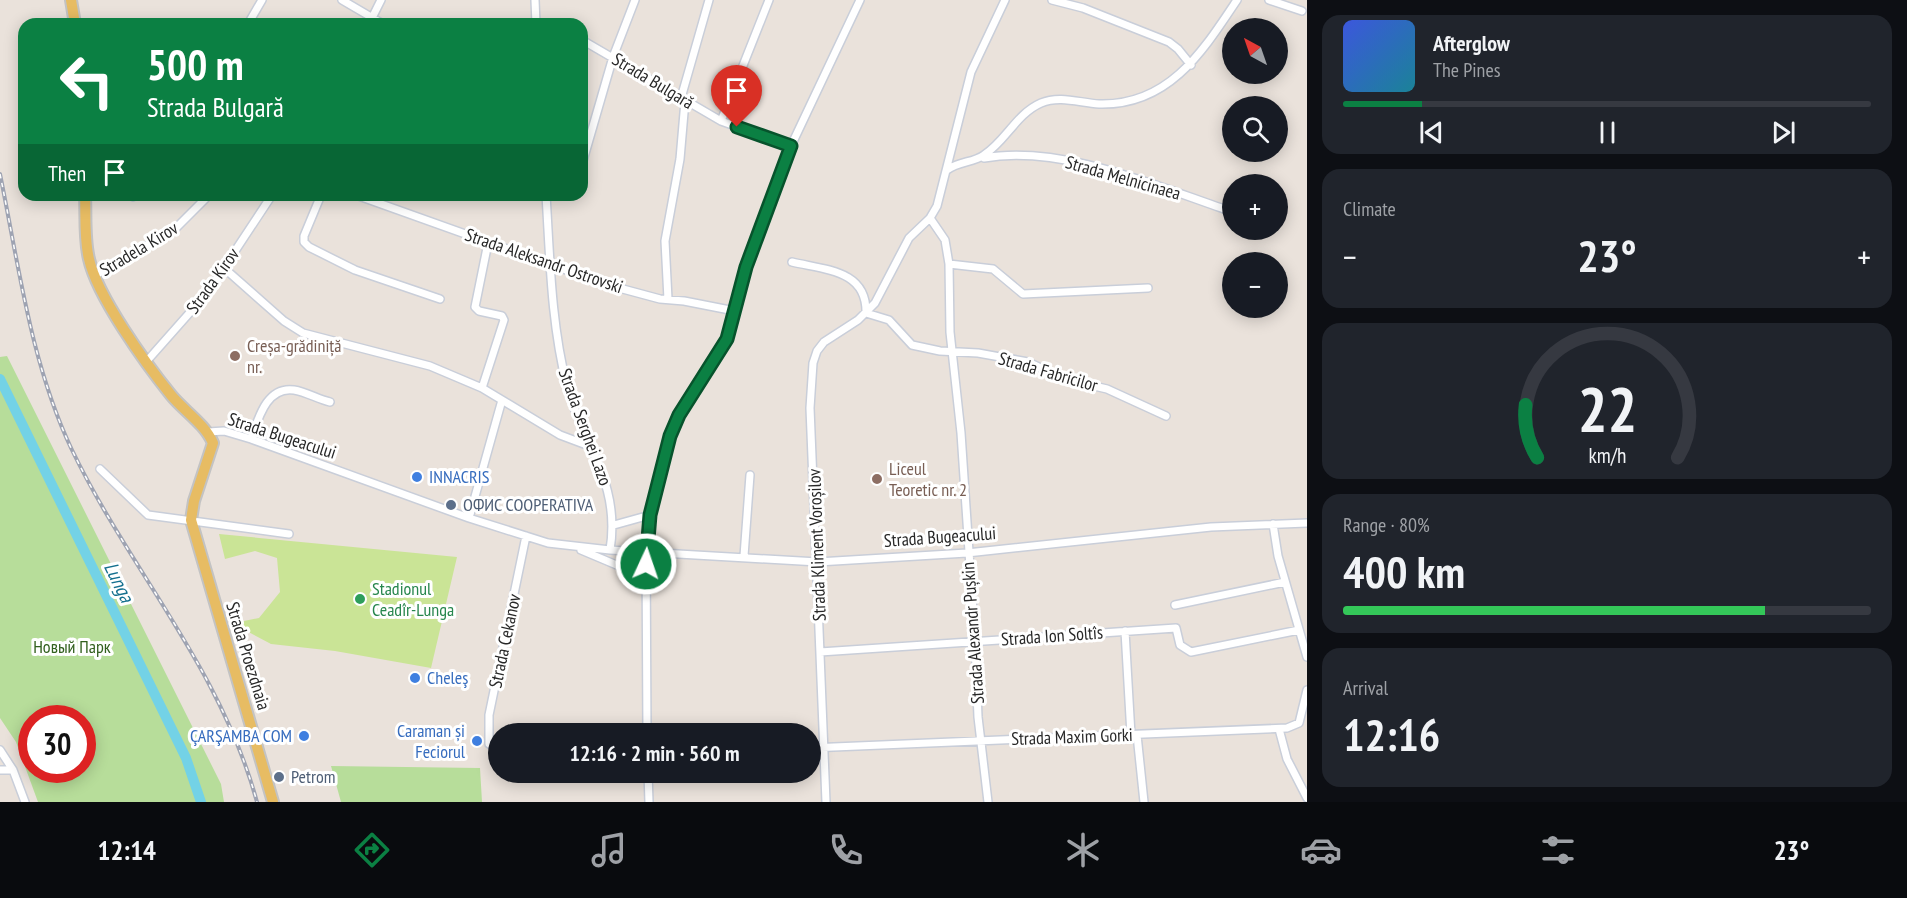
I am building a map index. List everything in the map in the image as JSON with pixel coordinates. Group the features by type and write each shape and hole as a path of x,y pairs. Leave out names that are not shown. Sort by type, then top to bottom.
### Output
{"main road":[{"path":"72,0 74,18"},
{"name":"Strada Bugeacului","path":"85,201 88,258 94,276 146,362 190,416 208,432"},
{"name":"Strada Proezdnaia","path":"208,432 213,443 212,450 194,501 191,520 273,802"}],"street":[{"path":"252,18 262,0"},
{"path":"342,0 366,18"},
{"path":"372,18 381,0"},
{"path":"535,0 537,18"},
{"path":"588,143 613,57 635,0"},
{"path":"668,299 665,241 680,159 683,99 709,0"},
{"path":"721,121 769,0"},
{"path":"647,723 646,551 650,515 674,426 720,354 735,312 755,240 791,146 860,0"},
{"name":"Strada Kliment Voroșilov","path":"826,802 810,408 813,363 824,342 866,313 886,285 909,238 930,218 937,206 971,72 1005,0"},
{"path":"1052,0 1083,8 1169,42 1191,65"},
{"path":"947,170 990,151 1013,125 1042,102 1077,99 1098,104 1143,97 1175,80 1191,65 1238,0"},
{"path":"1269,0 1302,11"},
{"name":"Strada Bulgară","path":"588,43 721,121 791,146"},
{"name":"Strada Melnicinaea","path":"975,159 1000,155 1023,155 1094,167 1222,208"},
{"name":"Stradela Kirov","path":"94,276 175,229 203,201"},
{"name":"Strada Kirov","path":"146,362 188,317 269,201"},
{"path":"319,201 304,236 304,242 309,247 355,270 440,299"},
{"name":"Strada Aleksandr Ostrovski","path":"372,201 608,285 660,299 735,312"},
{"name":"Strada Serghei Lazo","path":"546,201 550,264 565,376 612,503 614,525 610,550"},
{"name":"Strada Alexandr Pușkin","path":"930,218 945,240 949,264 978,717 988,802"},
{"path":"482,388 504,320 502,315 479,311 475,307 488,243"},
{"path":"792,262 839,273 854,281 861,286 866,297 866,313"},
{"path":"949,264 993,268 1023,294 1148,288"},
{"path":"224,268 284,321 303,333 338,344 401,357 482,388 560,435 592,447"},
{"name":"Strada Fabricilor","path":"866,313 889,320 912,345 1028,362 1064,379 1107,389 1166,416"},
{"path":"250,439 262,406 282,391 293,389 330,402"},
{"path":"469,518 502,400"},
{"name":"Strada Bugeacului","path":"208,432 224,431 250,439 469,518 526,536 575,547 610,550 818,562 968,553 1129,534 1307,523"},
{"path":"100,469 148,515 288,534"},
{"path":"744,556 750,475"},
{"path":"614,525 650,515"},
{"path":"1273,524 1285,582 1307,657"},
{"name":"Strada Cekanov","path":"490,723 489,715 526,536"},
{"name":"Strada Bugeacului","path":"575,547 645,577"},
{"path":"1174,605 1285,582"},
{"name":"Strada Ion Soltîs","path":"820,652 1176,627 1180,645 1191,652 1299,630"},
{"path":"1125,631 1134,735 1144,802"},
{"path":"1307,690 1299,723 1293,727 1279,729 1287,759 1307,798"},
{"name":"Strada Maxim Gorki","path":"821,748 1279,729"},
{"path":"0,750 14,770 25,802"},
{"path":"0,770 14,770"},
{"path":"648,783 649,802"}],"green space":[{"name":"Новый Парк","path":"7,356 221,784 224,802 38,802 31,783 96,783 96,705 18,705 18,747 0,718 0,357"},
{"name":"Stadionul Ceadîr-Lunga","path":"219,534 457,557 431,668 335,651 271,644 241,628 239,622 259,618 280,592 277,558 255,551 225,559"},
{"path":"331,766 480,768 482,802 341,802"}],"waterway":[{"name":"Lunga","path":"0,379 186,758 201,802"}],"railway":[{"path":"0,174 36,349 58,417 95,495 198,663 221,707 241,753 257,802"}],"place":[{"name":"Creșa-grădiniță nr.","path":"235,356"},
{"name":"INNACRIS","path":"417,477"},
{"name":"Liceul Teoretic nr. 2","path":"877,479"},
{"name":"ОФИС COOPERATIVA","path":"451,505"},
{"name":"Stadionul Ceadîr-Lunga","path":"360,599"},
{"name":"Cheleş","path":"415,678"},
{"name":"ÇARŞAMBA COM","path":"304,736"},
{"name":"Caraman și Feciorul","path":"477,741"},
{"name":"Petrom","path":"279,777"}],"route":[{"path":"646,564 650,515 670,436 679,415 720,354 727,339 746,267 791,146 737,127"}]}
